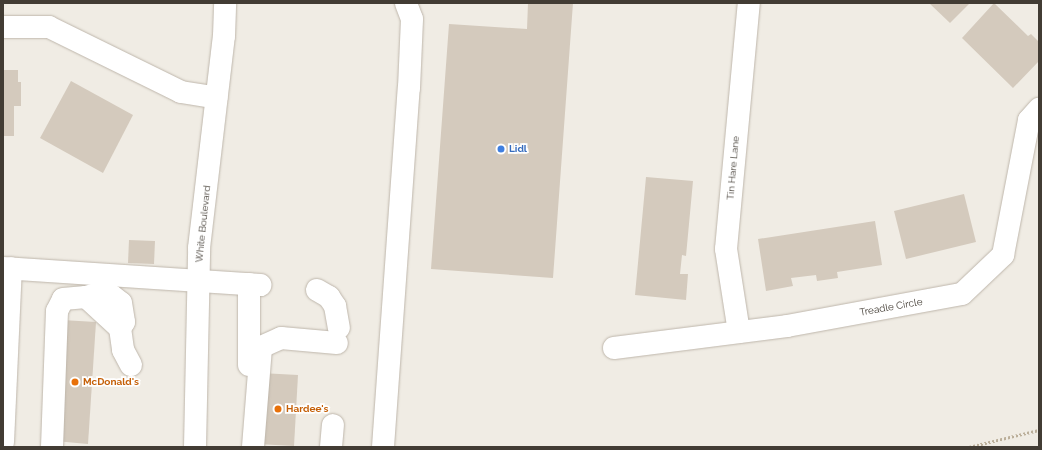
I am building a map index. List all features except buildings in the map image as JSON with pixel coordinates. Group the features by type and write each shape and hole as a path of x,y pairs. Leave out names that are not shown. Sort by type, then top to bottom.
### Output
{"street":[{"name":"White Boulevard","path":"195,447 198,282 225,3"},
{"path":"383,447 409,81 412,19 406,3"},
{"name":"Tin Hare Lane","path":"739,332 726,249 749,3"},
{"path":"3,27 49,27 181,92 217,98"},
{"name":"Treadle Circle","path":"614,348 739,332 962,294 1003,255 1029,120 1039,109"},
{"path":"3,442 7,268 254,285 245,447"},
{"path":"316,290 329,297 335,306 338,335"},
{"path":"52,447 57,311 62,298 86,297 99,292 112,296 121,303 124,322 120,328 123,350 131,365"},
{"path":"251,327 338,335"},
{"path":"252,447 261,347 281,338 338,335"},
{"path":"332,447 333,425"}],"path":[{"path":"969,447 1039,430"}],"place":[{"name":"Lidl","path":"501,149"},
{"name":"McDonald's","path":"75,382"},
{"name":"Hardee's","path":"278,409"}]}
